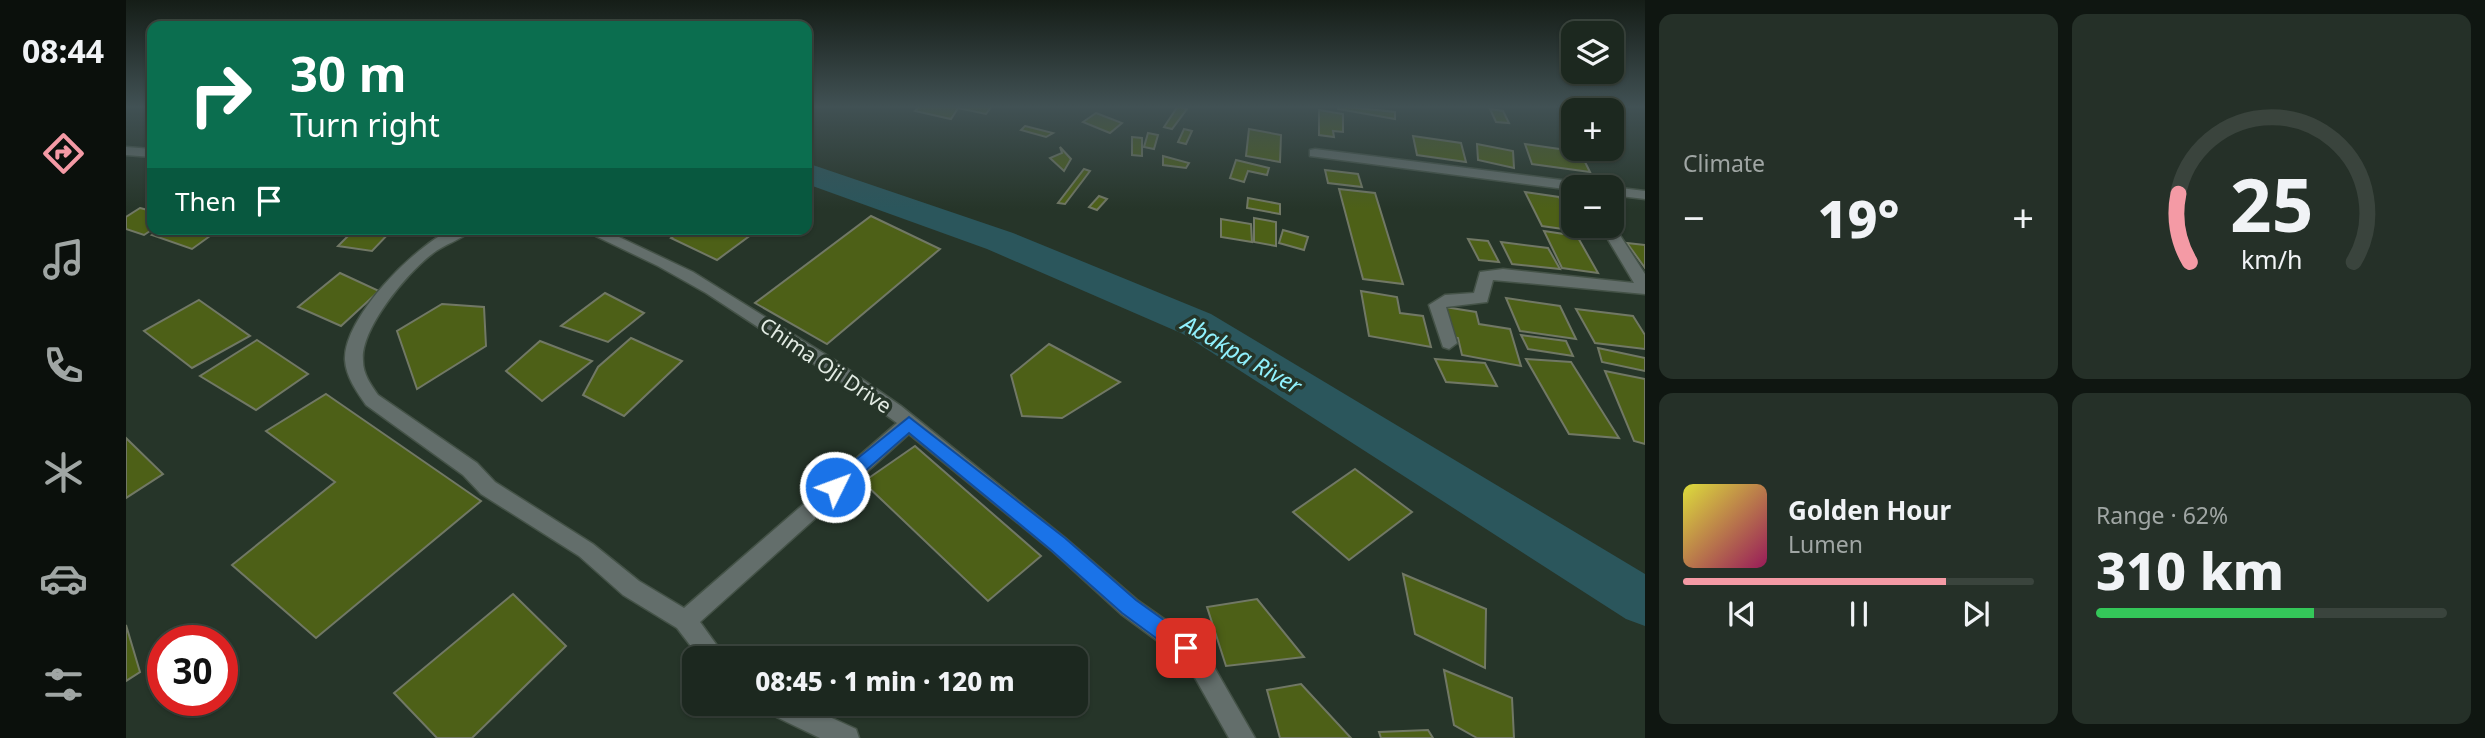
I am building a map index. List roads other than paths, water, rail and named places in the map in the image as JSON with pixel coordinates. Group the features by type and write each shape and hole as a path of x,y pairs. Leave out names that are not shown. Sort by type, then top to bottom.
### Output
{"street":[{"path":"126,151 147,153"},
{"path":"1315,153 1561,184"},
{"path":"1624,192 1645,195"},
{"path":"452,235 438,241 404,268 368,320 354,356 362,384 372,400 470,469 488,488 586,550 631,588 685,621 705,646"},
{"name":"Chima Oji Drive","path":"603,235 661,260 712,289 811,353 909,423 685,621"},
{"path":"1614,238 1645,288"},
{"path":"1449,343 1437,305 1445,300 1480,298 1486,276 1503,274 1645,288"},
{"path":"909,423 1058,544 1129,607 1186,648 1198,661 1242,738"},
{"path":"800,716 847,738"}],"waterway":[{"name":"Abakpa River","path":"812,175 1000,241 1197,324 1645,602"}]}
